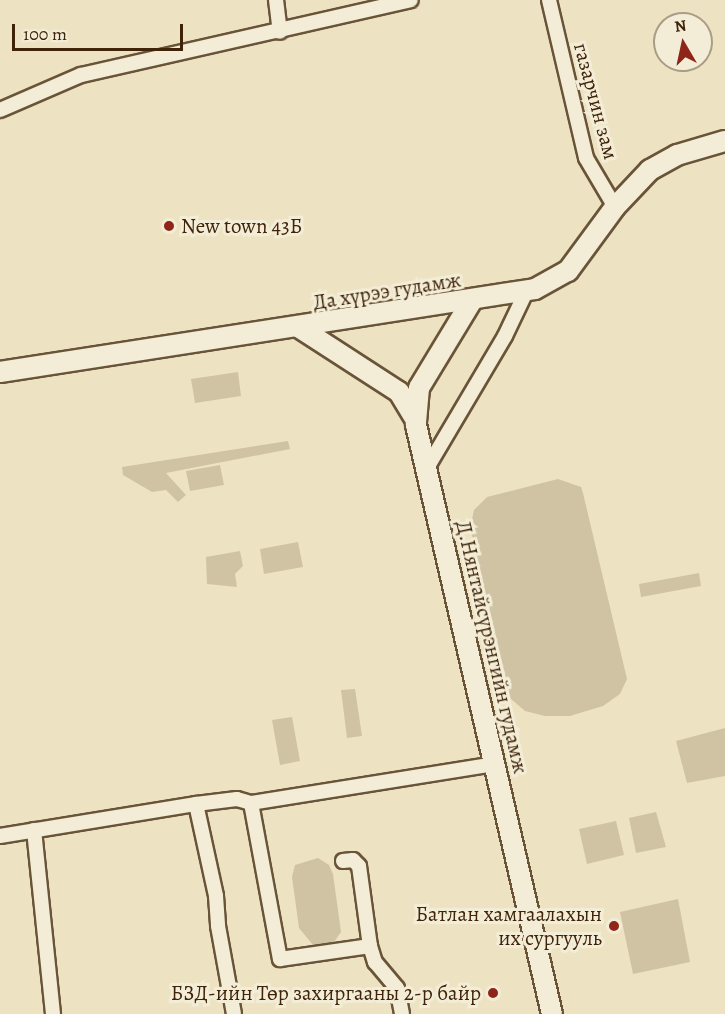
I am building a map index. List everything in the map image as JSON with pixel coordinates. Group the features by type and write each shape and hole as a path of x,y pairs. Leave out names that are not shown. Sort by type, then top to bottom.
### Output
{"main road":[{"name":"Да хүрээ гудамж","path":"0,372 526,292 568,271 615,207 658,165 691,150 725,141"},
{"name":"Д.Нянтайсүрэнгийн гудамж","path":"471,302 419,388 416,425 552,1014"},
{"path":"300,328 399,392 411,407 416,425"}],"street":[{"path":"276,0 280,32"},
{"path":"0,110 81,75 280,32 411,0"},
{"name":"газарчин зам","path":"549,0 586,158 615,207"},
{"path":"427,468 505,336 526,292"},
{"path":"0,836 196,804 237,799 251,803 495,764"},
{"path":"251,803 280,959 370,946"},
{"path":"196,804 216,896 218,926 234,1014"},
{"path":"34,830 53,1014"},
{"path":"344,861 353,860 359,866 370,946 375,962 397,988 402,1014"}],"shaded area":[{"path":"238,372 241,396 195,403 191,379"},
{"path":"288,441 290,449 166,473 186,495 178,502 166,490 152,492 123,475 122,467"},
{"path":"220,465 224,485 190,491 186,471"},
{"path":"558,479 581,487 627,679 620,694 603,706 570,716 545,716 525,711 511,699 470,528 474,510 487,497"},
{"path":"298,542 303,567 264,574 260,549"},
{"path":"240,551 243,566 235,574 237,587 207,584 206,557"},
{"path":"699,573 701,586 641,597 639,584"},
{"path":"355,689 362,736 347,738 341,690"},
{"path":"292,717 300,761 280,765 272,720"},
{"path":"725,728 725,776 687,783 676,741"},
{"path":"656,812 666,847 636,853 629,818"},
{"path":"616,821 624,855 587,864 579,829"},
{"path":"318,858 329,865 333,874 341,932 334,942 313,945 299,928 292,877 295,865"},
{"path":"678,899 690,962 633,974 620,912"}],"place":[{"name":"New town 43Б","path":"169,226"},
{"name":"Батлан хамгаалахын их сургууль","path":"614,926"},
{"name":"БЗД-ийн Төр захиргааны 2-р байр","path":"493,993"}]}
